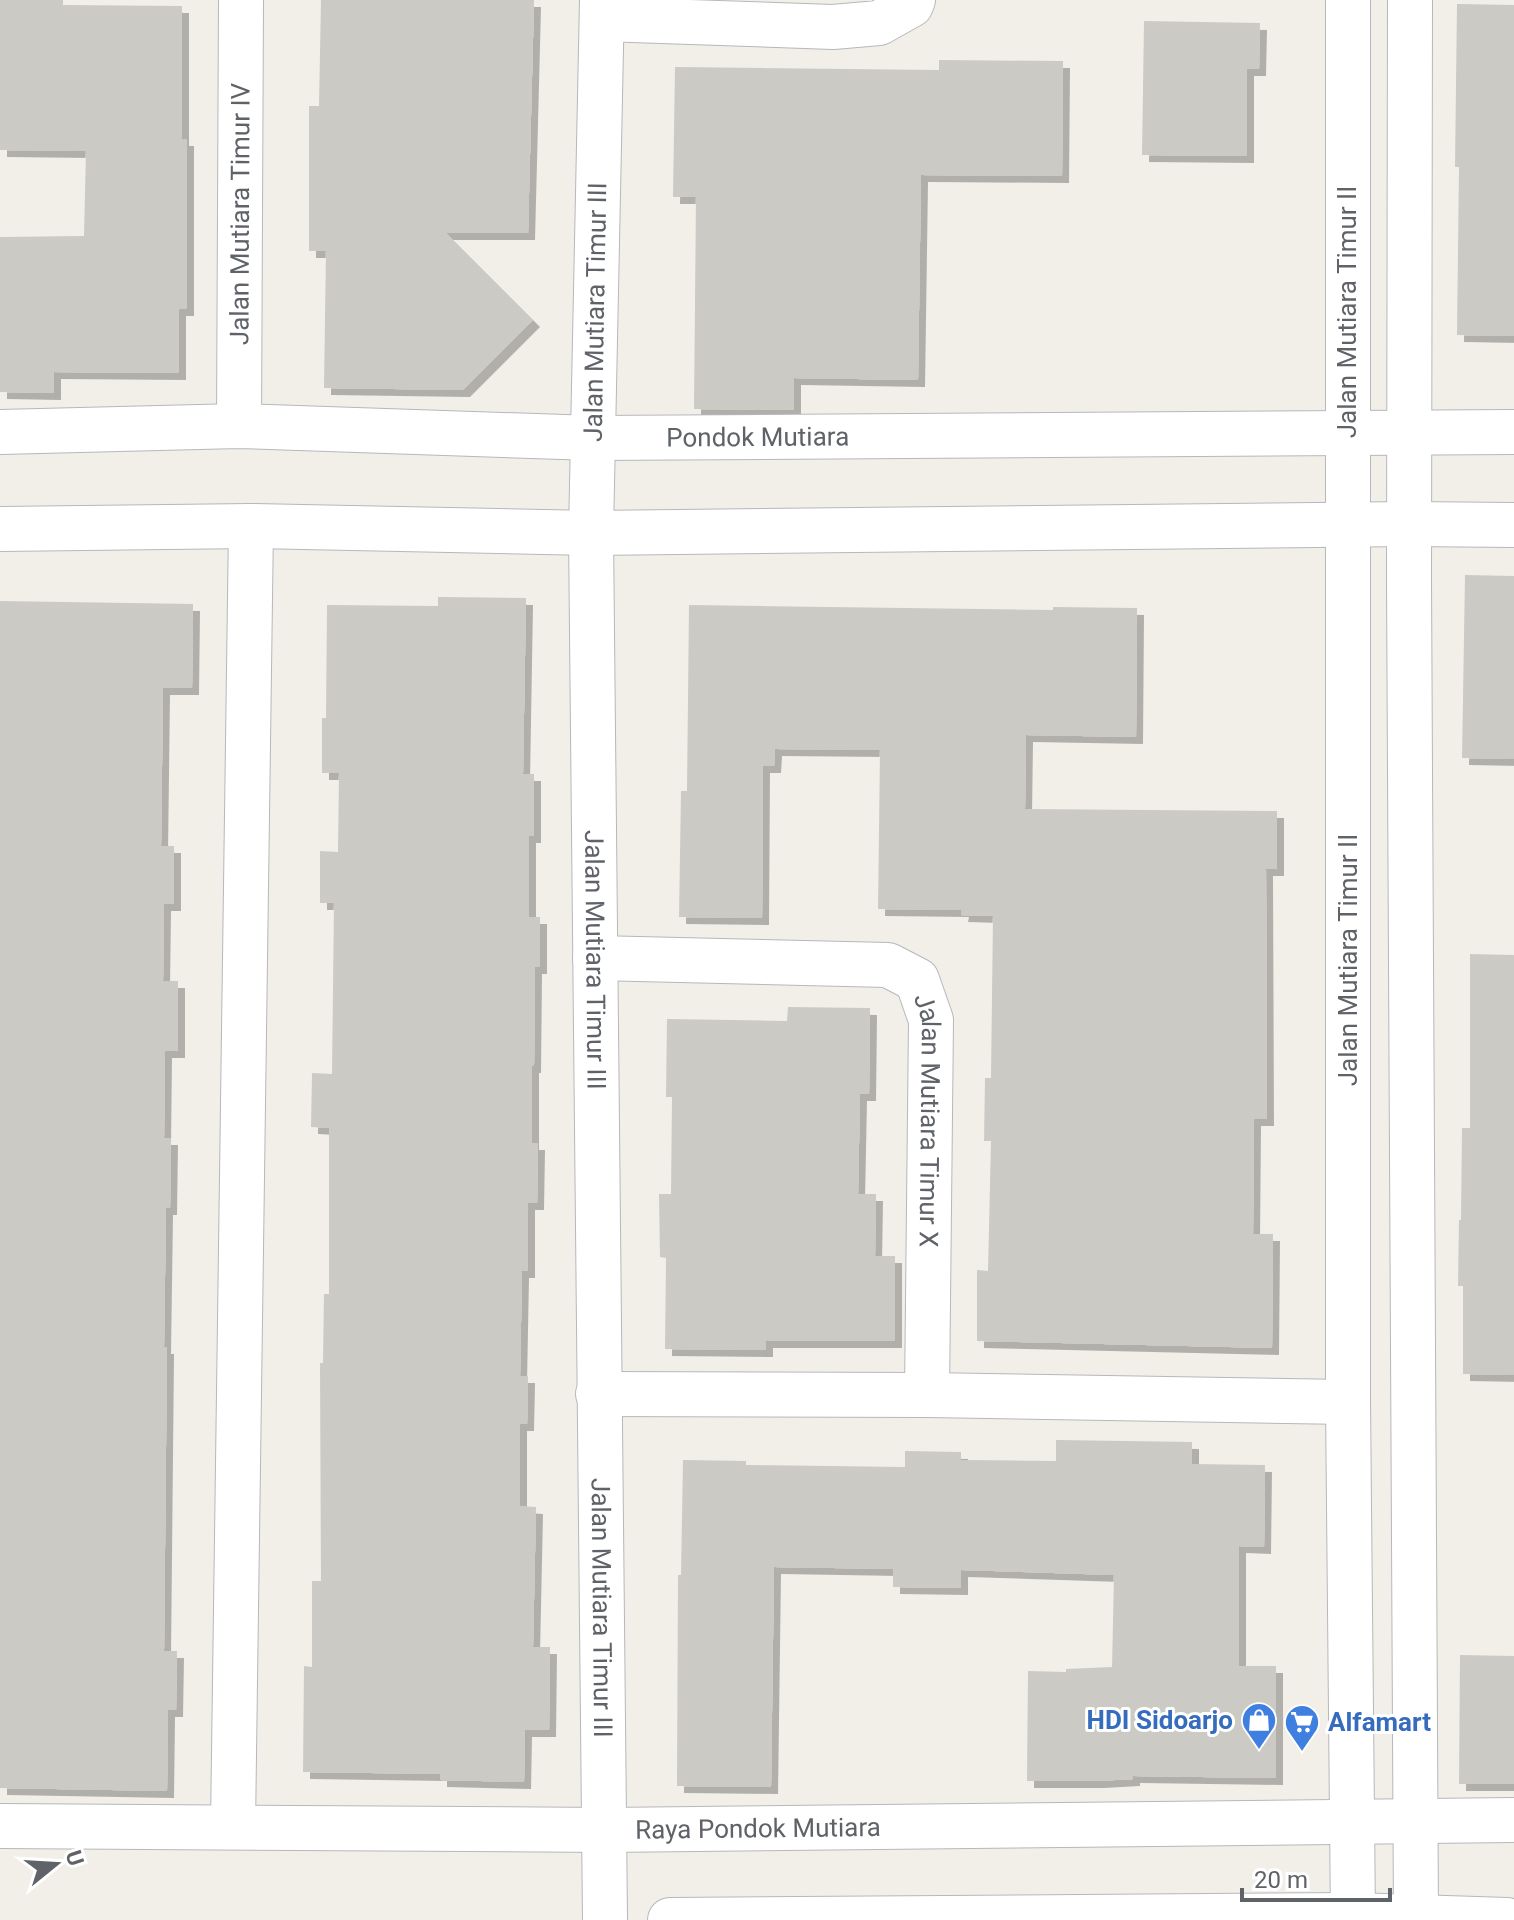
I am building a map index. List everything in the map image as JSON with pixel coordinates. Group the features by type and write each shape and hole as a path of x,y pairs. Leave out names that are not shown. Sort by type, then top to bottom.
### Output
{"street":[{"name":"Jalan Mutiara Timur IV","path":"239,426 241,0"},
{"path":"602,10 833,27 879,23 911,5 913,0"},
{"name":"Jalan Mutiara Timur II","path":"1348,0 1348,1402 1353,1918"},
{"path":"1410,0 1409,524 1416,1919"},
{"name":"Jalan Mutiara Timur III","path":"602,10 591,533 605,1920"},
{"name":"Pondok Mutiara","path":"0,432 239,426 593,438 1514,432"},
{"path":"0,529 251,526 591,533 1514,525"},
{"path":"233,1826 251,526"},
{"name":"Jalan Mutiara Timur X","path":"595,958 888,965 917,980 931,1020 927,1395"},
{"path":"598,1394 927,1395 1348,1402"},
{"name":"Raya Pondok Mutiara","path":"0,1826 605,1830 1514,1820"},
{"path":"670,1920 1507,1920"}],"building":[{"path":"0,0 63,0 63,5 182,6 182,139 187,139 187,309 179,309 179,373 54,372 54,393 0,392 0,237 84,236 86,151 0,150"},
{"path":"321,0 534,0 528,233 446,233 533,320 463,390 324,388 326,251 309,251 309,106 319,106"},
{"path":"1457,4 1514,5 1514,336 1457,335"},
{"path":"1144,21 1260,23 1259,69 1247,69 1247,156 1142,155"},
{"path":"939,60 1063,61 1062,176 921,175 918,380 794,378 794,410 694,409 696,197 673,197 675,67 939,70"},
{"path":"1465,575 1514,576 1514,759 1462,758"},
{"path":"438,597 526,598 523,774 534,774 534,836 529,836 529,917 540,917 540,967 535,967 532,1066 532,1143 538,1143 537,1203 528,1203 528,1271 522,1271 520,1376 528,1376 527,1424 520,1424 520,1506 536,1507 533,1647 550,1647 549,1730 525,1730 524,1782 440,1780 440,1774 303,1772 304,1666 312,1667 312,1581 321,1581 320,1363 323,1363 324,1294 329,1294 329,1128 311,1127 312,1073 332,1074 334,903 320,903 320,851 338,852 339,773 322,773 327,605 438,606"},
{"path":"0,601 193,604 192,688 163,688 161,846 174,846 174,904 164,904 163,981 178,981 178,1051 165,1051 164,1138 171,1138 170,1208 166,1208 164,1347 167,1347 164,1651 177,1651 176,1710 168,1710 167,1791 0,1788"},
{"path":"689,605 1053,610 1053,607 1137,608 1136,737 1026,735 1025,809 1277,811 1277,869 1266,869 1267,1119 1254,1119 1253,1234 1273,1234 1272,1348 977,1341 977,1270 988,1271 991,1141 984,1141 985,1078 991,1078 993,916 961,915 962,910 878,909 880,750 775,749 774,766 763,766 762,918 679,917 681,791 687,791"},
{"path":"1470,954 1514,955 1514,1375 1463,1374 1463,1286 1458,1286 1459,1220 1462,1128 1470,1128"},
{"path":"788,1007 870,1008 869,1094 860,1094 858,1194 876,1194 875,1256 895,1256 895,1341 766,1341 766,1350 665,1349 666,1258 660,1257 659,1194 671,1194 672,1097 666,1097 667,1019 787,1021"},
{"path":"1056,1440 1192,1442 1192,1464 1265,1465 1264,1547 1239,1546 1239,1666 1276,1666 1276,1778 1133,1776 1133,1779 1097,1781 1027,1781 1028,1671 1066,1672 1066,1669 1112,1667 1114,1575 961,1570 961,1588 893,1587 893,1569 774,1567 771,1787 677,1786 678,1575 681,1575 683,1460 746,1461 746,1465 905,1467 905,1451 961,1452 961,1460 1056,1461"},
{"path":"1460,1655 1514,1656 1514,1784 1459,1784"}],"place":[{"name":"HDI Sidoarjo","path":"1259,1751"},
{"name":"Alfamart","path":"1302,1753"}]}
